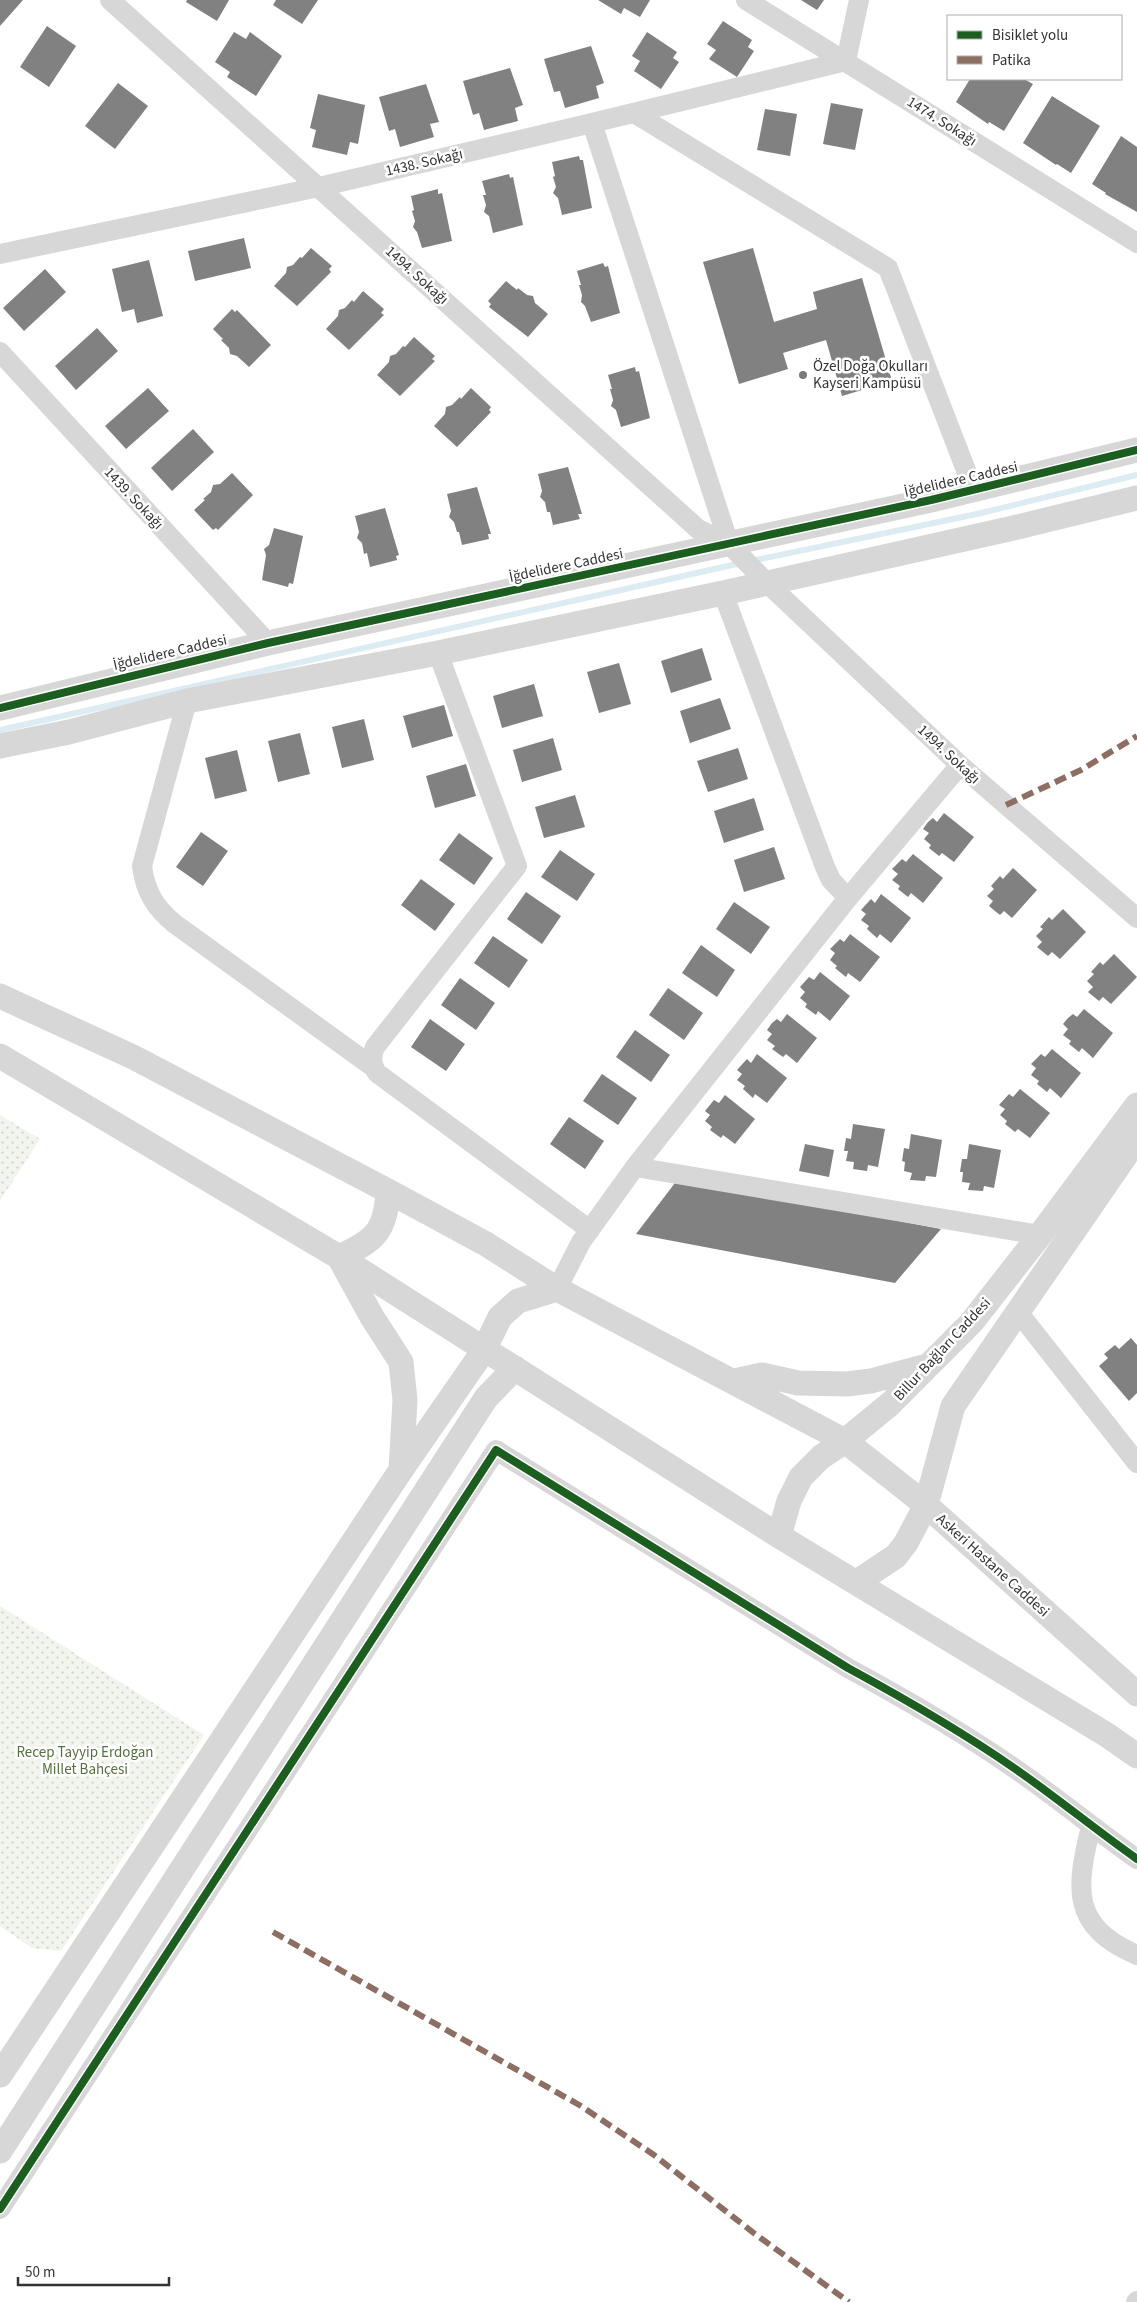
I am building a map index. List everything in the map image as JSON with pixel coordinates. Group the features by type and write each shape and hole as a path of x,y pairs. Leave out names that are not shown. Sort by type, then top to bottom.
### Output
{"street":[{"name":"1494. Sokağı","path":"110,0 698,528 731,546 960,765 1137,918"},
{"name":"1474. Sokağı","path":"746,0 846,60 1137,243"},
{"path":"846,60 859,0"},
{"name":"1438. Sokağı","path":"0,254 319,187 634,113 846,60"},
{"path":"634,113 888,268 974,491"},
{"path":"592,123 731,546"},
{"name":"1439. Sokağı","path":"0,352 268,643"},
{"name":"İğdelidere Caddesi","path":"0,708 268,643 731,546 974,491 1137,450"},
{"path":"0,746 70,732 187,701 438,654 723,593 760,575 1001,531 1137,498"},
{"path":"723,593 824,867 831,880 848,898"},
{"path":"373,1067 372,1053 375,1047 517,866 438,654"},
{"path":"187,701 142,866 148,892 154,904 175,924 373,1067 377,1073 590,1230"},
{"path":"0,2075 401,1470 484,1350 500,1317 518,1301 557,1289 581,1242 635,1167 848,898 960,765"},
{"name":"Askeri Hastane Caddesi","path":"0,996 133,1057 486,1244 557,1289 846,1441 926,1505 1137,1694"},
{"path":"0,1056 339,1257 779,1536 1107,1735 1137,1756"},
{"name":"Billur Bağları Caddesi","path":"779,1536 792,1495 801,1477 821,1458 846,1441 890,1404 971,1323 1040,1236 1137,1105"},
{"path":"857,1582 896,1556 915,1529 926,1505 953,1406 1137,1139"},
{"path":"635,1167 1040,1236"},
{"path":"339,1257 371,1240 379,1232 384,1220 388,1192"},
{"path":"339,1257 372,1317 401,1362 404,1400 401,1470"},
{"path":"1018,1312 1137,1463"},
{"path":"734,1381 762,1375 798,1383 847,1384 892,1376 926,1366"},
{"path":"0,2151 486,1398 514,1368"},
{"path":"0,2209 496,1450 848,1668 905,1699 961,1733 1016,1769 1137,1860"},
{"path":"1091,1826 1083,1870 1082,1901 1084,1910 1104,1936 1137,1954"}],"green space":[{"path":"0,1115 40,1139 0,1201"},
{"name":"Recep Tayyip Erdoğan Millet Bahçesi","path":"0,1606 204,1735 61,1951 32,1948 0,1926"}],"building":[{"path":"0,0 23,0 0,26"},
{"path":"187,0 229,0 217,21 186,2"},
{"path":"276,0 318,0 302,24 273,5"},
{"path":"598,0 650,0 640,17 624,8 621,14"},
{"path":"801,0 824,0 817,10"},
{"path":"723,21 752,40 748,47 754,51 737,77 709,59 716,50 707,44"},
{"path":"47,26 76,46 49,87 20,67"},
{"path":"234,32 246,39 250,32 282,56 256,96 227,77 230,72 215,62"},
{"path":"647,32 677,52 673,58 679,62 661,89 634,71 640,61 632,56"},
{"path":"591,46 604,83 596,86 599,98 565,108 560,91 554,92 544,59"},
{"path":"510,68 523,105 515,108 518,121 484,130 479,113 473,115 463,81"},
{"path":"969,80 1026,80 1033,84 1004,131 989,122 988,124 956,102"},
{"path":"118,83 148,106 115,149 85,126"},
{"path":"426,84 439,122 430,124 434,137 400,147 395,129 389,131 379,97"},
{"path":"318,94 365,105 358,144 350,142 347,155 312,147 316,130 310,128"},
{"path":"1052,96 1100,126 1071,173 1023,143"},
{"path":"831,103 863,109 855,150 823,144"},
{"path":"765,109 797,114 790,156 757,150"},
{"path":"1121,136 1137,147 1137,212 1105,194 1092,184"},
{"path":"579,156 580,160 583,160 592,208 562,215 558,198 553,193 556,187 552,162"},
{"path":"509,174 510,178 513,177 523,225 493,233 489,216 484,212 486,205 483,195 486,195 482,181"},
{"path":"438,189 438,194 442,193 452,241 422,248 417,232 413,227 415,221 411,196"},
{"path":"244,238 251,268 195,281 188,251"},
{"path":"311,248 332,266 329,269 331,272 297,306 274,286 286,273 287,267 293,265 300,257 302,258"},
{"path":"753,248 774,322 817,309 813,292 862,278 892,381 842,396 826,340 783,353 788,369 739,384 703,262"},
{"path":"149,260 163,316 137,323 134,309 122,312 112,269"},
{"path":"603,263 605,267 608,266 620,313 591,322 585,306 581,302 582,295 579,285 581,285 577,271"},
{"path":"45,269 66,292 24,331 3,308"},
{"path":"506,281 517,290 518,288 527,295 533,296 535,303 548,314 528,337 489,307 491,304 488,301"},
{"path":"363,291 384,309 381,313 384,315 349,350 326,329 338,316 339,310 345,308 352,300 354,302"},
{"path":"232,309 235,312 237,310 271,345 249,367 237,356 230,354 229,348 221,340 223,339 213,329"},
{"path":"97,328 118,351 76,390 55,366"},
{"path":"414,337 435,356 432,359 435,361 400,396 377,375 389,362 390,356 396,354 403,346 405,347"},
{"path":"635,367 636,372 639,371 650,418 621,427 616,410 611,406 613,400 610,389 612,389 608,375"},
{"path":"148,388 169,411 126,449 105,426"},
{"path":"471,388 491,407 489,410 491,412 457,447 434,426 445,414 446,407 452,405 460,397 461,399"},
{"path":"193,429 214,452 172,491 151,468"},
{"path":"568,467 582,514 578,514 580,519 553,525 550,512 547,512 545,502 540,497 542,491 538,474"},
{"path":"232,473 253,495 218,530 216,528 213,530 194,510 205,500 203,499 211,492 213,485 220,484"},
{"path":"477,487 491,534 488,534 489,539 462,545 459,532 457,532 454,522 449,517 451,511 447,494"},
{"path":"385,508 399,555 396,556 397,560 370,567 367,553 364,554 362,543 357,538 359,532 355,516"},
{"path":"274,528 303,536 293,584 289,583 288,587 262,580 266,555 264,549 269,545"},
{"path":"702,648 712,680 671,693 661,661"},
{"path":"619,663 631,704 599,713 587,672"},
{"path":"534,684 543,716 502,728 493,696"},
{"path":"720,698 731,729 690,743 680,711"},
{"path":"444,705 453,736 412,748 403,716"},
{"path":"364,719 374,760 342,768 332,727"},
{"path":"300,733 310,774 278,782 268,741"},
{"path":"553,738 562,770 522,782 513,750"},
{"path":"738,748 748,779 708,792 697,761"},
{"path":"237,750 247,791 215,799 205,758"},
{"path":"466,764 476,796 435,808 426,776"},
{"path":"575,795 585,827 544,838 535,807"},
{"path":"754,798 764,830 724,843 714,811"},
{"path":"944,813 974,837 954,862 942,853 939,856 929,848 931,845 924,839 929,833 923,829 928,822 933,818 937,822"},
{"path":"201,832 228,851 203,886 176,867"},
{"path":"459,833 493,858 474,885 439,860"},
{"path":"774,847 785,879 744,892 734,860"},
{"path":"560,850 595,874 577,901 541,877"},
{"path":"913,854 943,878 923,903 911,893 908,897 898,889 900,886 892,880 898,874 892,869 902,859 906,862"},
{"path":"1013,868 1037,890 1012,918 1004,911 1000,915 989,906 993,901 987,896 994,889 991,886 1000,876 1003,879"},
{"path":"421,879 455,904 435,931 401,905"},
{"path":"526,892 561,916 542,944 507,919"},
{"path":"881,894 911,918 891,943 880,934 877,938 867,929 869,926 861,920 866,914 861,910 871,899 875,903"},
{"path":"734,902 770,927 751,954 716,929"},
{"path":"1063,909 1086,932 1060,959 1052,952 1048,956 1037,947 1042,942 1036,936 1043,929 1040,927 1049,917 1052,920"},
{"path":"850,934 880,957 860,982 848,973 846,977 835,968 837,966 830,960 835,953 830,949 840,939 844,942"},
{"path":"493,936 528,960 509,988 474,963"},
{"path":"701,945 735,970 717,997 682,973"},
{"path":"1114,954 1137,977 1111,1004 1103,997 1099,1001 1088,992 1093,987 1087,981 1094,974 1091,972 1100,962 1103,965"},
{"path":"820,972 850,996 830,1021 818,1011 816,1015 805,1007 807,1004 800,998 805,992 800,987 809,977 814,980"},
{"path":"460,978 495,1003 476,1030 441,1005"},
{"path":"668,988 703,1013 684,1040 649,1015"},
{"path":"1084,1009 1113,1033 1093,1058 1082,1048 1079,1052 1069,1044 1071,1041 1063,1035 1068,1029 1063,1024 1073,1014 1077,1017"},
{"path":"787,1014 817,1038 797,1063 786,1054 783,1057 772,1049 775,1046 767,1040 772,1034 767,1030 772,1023 777,1019 781,1022"},
{"path":"430,1019 465,1044 446,1071 411,1047"},
{"path":"635,1030 670,1055 651,1082 616,1057"},
{"path":"1052,1049 1081,1073 1061,1098 1050,1088 1047,1092 1037,1084 1039,1081 1031,1075 1036,1068 1031,1064 1041,1054 1045,1057"},
{"path":"757,1054 787,1078 767,1103 755,1094 753,1098 743,1089 745,1086 737,1080 742,1074 737,1070 747,1059 751,1063"},
{"path":"602,1074 637,1098 618,1125 583,1101"},
{"path":"1020,1089 1050,1113 1030,1138 1018,1129 1015,1132 1005,1124 1007,1121 1000,1115 1005,1109 999,1105 1009,1094 1013,1097"},
{"path":"725,1095 755,1119 735,1144 723,1135 721,1138 710,1130 712,1127 705,1121 710,1115 705,1111 714,1100 719,1103"},
{"path":"569,1117 604,1141 585,1169 550,1144"},
{"path":"853,1124 885,1129 878,1167 868,1165 867,1171 853,1169 854,1162 846,1161 848,1151 844,1151 846,1138 851,1139"},
{"path":"911,1134 942,1140 936,1177 926,1176 925,1181 910,1180 912,1173 904,1171 905,1162 902,1161 904,1148 909,1149"},
{"path":"805,1144 834,1150 829,1177 799,1171"},
{"path":"969,1144 1001,1150 994,1188 984,1186 983,1191 968,1190 970,1183 962,1182 963,1172 960,1172 962,1159 967,1159"},
{"path":"678,1179 941,1229 895,1283 636,1234"},
{"path":"1131,1338 1137,1345 1137,1393 1129,1401 1099,1366 1108,1358 1104,1354 1115,1345 1119,1349"}],"waterway":[{"path":"0,730 732,565 977,514 1137,475"}],"marked path":[{"path":"1006,805 1081,770 1137,736"},
{"path":"273,1932 581,2106 654,2155 755,2234 849,2302"}],"cycle path":[{"path":"0,708 268,643 931,500 1137,450"},
{"path":"0,2209 496,1450 848,1668 974,1741 1030,1779 1137,1859"}],"place":[{"name":"Özel Doğa Okulları Kayseri Kampüsü","path":"803,375"}]}
